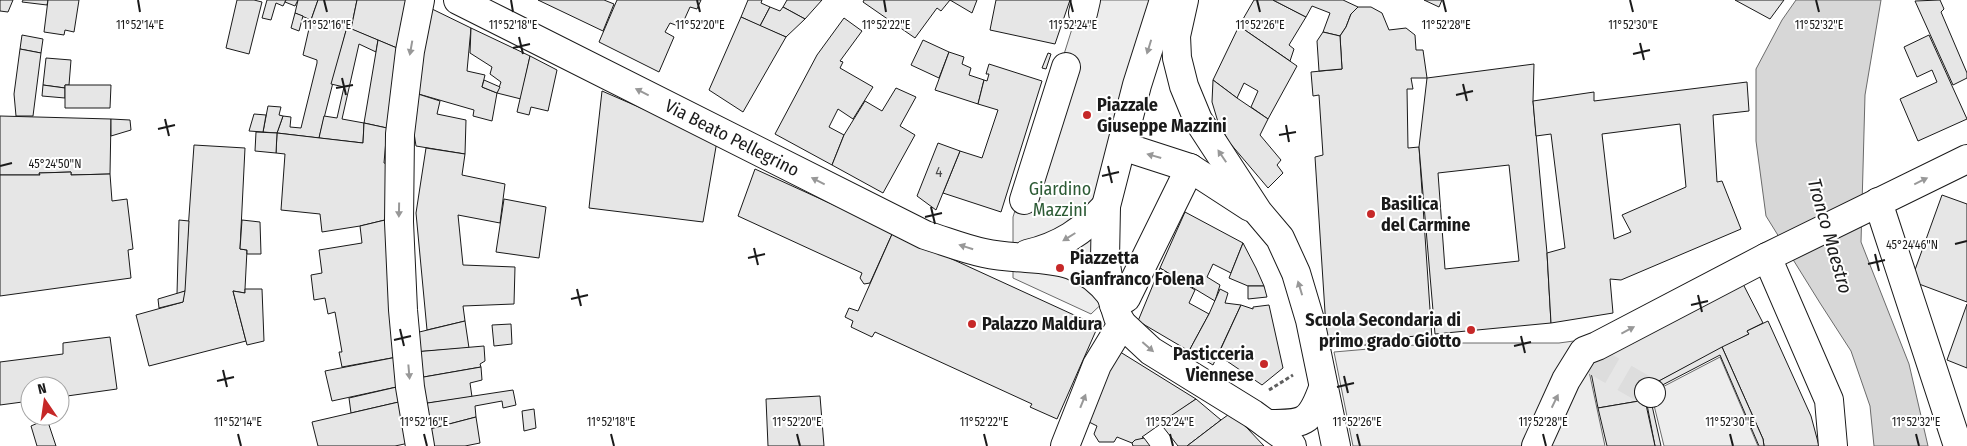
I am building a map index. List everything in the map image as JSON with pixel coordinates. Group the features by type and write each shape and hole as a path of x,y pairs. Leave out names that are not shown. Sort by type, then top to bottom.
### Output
{"street":[{"path":"420,0 410,51 400,134 399,222 403,310 410,387 420,446"},
{"name":"Via Beato Pellegrino","path":"458,0 925,235 984,253 1013,258 1061,260 1077,265 1101,282 1116,308 1151,351 1267,424 1286,438 1292,446"},
{"path":"1116,308 1105,259 1106,206 1137,85 1164,0"},
{"path":"1184,0 1176,36 1177,58 1184,86 1198,120 1258,212 1280,238 1296,273 1310,320 1336,446"},
{"path":"1024,200 1066,67"},
{"path":"1122,146 1190,168 1258,212"},
{"path":"1536,446 1566,380 1586,355 1773,254 1967,159"},
{"path":"1065,446 1097,366 1116,308 1126,298 1190,168"},
{"name":"Via Beato Pellegrino","path":"1013,258 1044,250 1065,240 1089,224 1106,206"},
{"path":"1870,206 1958,446"},
{"path":"1773,254 1829,400 1833,446"},
{"path":"1267,424 1288,424 1306,419 1317,407 1324,388"}],"path":[{"path":"1265,392 1296,374"}],"shaded area":[{"name":"Piazzale Giuseppe Mazzini","path":"1081,0 1164,0 1106,206 1111,295 1091,314 1013,278 1013,217"},
{"path":"1596,338 1586,357 1605,446 1353,446 1334,352 1438,343 1559,343"},
{"path":"1720,357 1758,446 1664,446 1651,393"}],"water":[{"name":"Tronco Maestro","path":"1796,0 1881,0 1865,95 1861,242 1909,364 1928,446 1874,446 1870,406 1851,351 1766,216 1756,141 1756,69 1782,20"}],"building":[{"path":"0,0 13,0 8,12 0,11"},
{"path":"23,0 48,0 47,5 22,2"},
{"path":"48,0 79,0 74,32 65,30 64,35 44,32"},
{"path":"237,0 262,2 249,54 226,48"},
{"path":"267,0 286,0 283,6 276,3 271,20 262,18"},
{"path":"286,0 298,0 295,6 285,2"},
{"path":"298,0 318,0 311,20 295,13"},
{"path":"318,0 357,0 351,29 347,27 319,138 277,133 283,116 291,117 290,127 301,128 317,63 317,60 303,55"},
{"path":"357,0 407,0 397,48 351,29"},
{"path":"538,0 604,0 614,4 603,31"},
{"path":"617,0 701,0 697,9 690,7 681,27 670,23 665,32 674,37 659,72 599,42"},
{"path":"748,0 762,0 761,3 770,7 760,26 741,17"},
{"path":"787,0 822,0 805,19 783,7"},
{"path":"864,0 950,0 941,11 937,8 915,38 863,2"},
{"path":"950,0 977,0 972,13"},
{"path":"996,0 1070,0 1055,44 990,30"},
{"path":"1254,0 1273,0 1306,17 1289,45 1294,49 1290,61 1239,26"},
{"path":"1273,0 1343,0 1358,7 1351,14 1340,36 1323,32 1330,13 1312,6 1306,17"},
{"path":"1424,0 1442,0 1439,7"},
{"path":"1735,0 1784,0 1770,19"},
{"path":"1940,0 1944,9 1941,12 1967,73 1967,78 1953,85 1915,1"},
{"path":"770,7 780,11 783,7 805,19 786,37 760,26"},
{"name":"Basilica del Carmine","path":"1358,7 1371,7 1382,13 1389,30 1406,28 1415,35 1416,50 1423,50 1427,78 1411,78 1413,89 1407,89 1408,148 1419,147 1432,339 1418,340 1417,336 1405,337 1406,341 1394,342 1394,337 1366,340 1367,345 1356,345 1356,341 1346,341 1346,345 1333,346 1333,343 1327,343 1315,157 1323,155 1319,95 1313,96 1311,72 1342,69 1340,36 1351,14"},
{"path":"430,8 471,28 467,71 485,75 482,87 497,93 492,121 473,116 474,110 415,93"},
{"path":"295,13 303,16 299,31 291,28"},
{"path":"741,17 786,37 743,112 709,90"},
{"path":"844,18 862,31 840,61 843,62 840,68 873,87 853,119 838,109 829,127 844,135 832,165 775,134 817,55"},
{"path":"1239,26 1297,66 1268,119 1251,107 1258,91 1244,83 1237,98 1213,80"},
{"path":"347,27 378,40 376,52 359,44 342,119 364,123 363,143 319,138 324,116 337,118 344,87 331,84"},
{"path":"471,28 530,56 521,99 497,93 501,82 490,74 492,67 470,53"},
{"path":"1323,32 1340,36 1342,69 1319,71 1317,41"},
{"path":"22,35 43,39 41,53 20,49"},
{"path":"1929,35 1967,119 1918,141 1900,99 1937,82 1932,70 1917,77 1904,47"},
{"path":"378,40 397,48 387,128 364,123"},
{"path":"923,40 949,52 939,78 911,65"},
{"path":"20,49 41,53 33,116 16,116 14,94"},
{"path":"949,52 964,57 962,64 971,68 969,75 984,80 978,104 935,90"},
{"path":"1048,53 1051,54 1046,69 1042,68"},
{"path":"530,56 557,70 548,111 531,107 529,115 517,112"},
{"path":"46,58 71,60 69,85 65,85 65,88 43,85"},
{"path":"989,64 1042,81 1001,212 943,193 960,151 982,158 998,110 978,104 984,80 987,81 989,74 986,74"},
{"path":"1534,64 1533,101 1547,253 1551,323 1435,334 1419,147 1427,78","holes":["1509,165 1519,261 1445,269 1438,173"]},
{"path":"484,80 500,87 497,93 482,87"},
{"path":"1213,80 1268,119 1260,135 1281,160 1277,165 1283,173 1268,188 1229,142 1218,122 1212,102"},
{"path":"1747,82 1749,111 1713,115 1717,182 1722,181 1741,229 1621,280 1610,279 1613,313 1551,323 1547,253 1565,248 1551,134 1536,136 1533,101 1594,92 1594,101","holes":["1680,124 1686,187 1622,215 1631,232 1614,239 1602,134"]},
{"path":"43,85 65,88 65,98 42,96"},
{"path":"65,85 111,85 110,108 65,108"},
{"path":"896,88 916,97 900,126 915,135 883,193 832,165 844,135 865,101 882,111"},
{"path":"602,91 717,141 703,222 589,208"},
{"path":"415,93 440,101 437,114 466,120 465,154 416,146 411,113"},
{"path":"268,106 281,107 279,115 283,116 277,133 263,132"},
{"path":"254,114 266,115 263,132 249,131"},
{"path":"0,116 111,119 110,174 71,175 71,172 39,173 40,175 0,175"},
{"path":"111,119 130,120 131,130 111,136"},
{"path":"364,123 387,128 384,163 390,165 385,220 322,232 320,214 281,210 285,154 276,153 277,133 363,143"},
{"path":"256,132 277,133 276,153 255,151"},
{"path":"938,143 960,151 936,210 917,196"},
{"path":"194,145 245,148 240,249 247,250 245,293 233,291 246,341 149,366 136,315 183,302"},
{"path":"426,148 465,154 462,175 505,184 500,223 458,215 463,265 515,267 514,304 463,306 465,321 427,330 416,213"},
{"path":"755,169 893,232 870,283 864,284 860,278 862,273 738,216"},
{"path":"71,172 71,175 110,174 112,201 127,199 133,249 128,250 131,278 0,296 0,175 40,175 39,173"},
{"path":"1942,195 1967,204 1967,302 1911,281"},
{"path":"504,199 546,207 539,258 496,252"},
{"path":"1185,212 1243,243 1231,273 1213,264 1207,277 1220,285 1215,301 1160,268"},
{"path":"179,220 189,221 185,291 177,294"},
{"path":"242,220 260,222 261,254 247,254 247,250 240,249"},
{"path":"385,220 397,357 342,367 339,352 342,352 335,312 328,314 325,298 314,300 311,275 322,273 319,250 362,243 360,226"},
{"name":"Palazzo Maldura","path":"893,232 1098,326 1057,419 1030,407 1032,404 875,332 872,337 851,327 853,321 845,317 849,308 858,311"},
{"path":"1243,243 1264,286 1248,286 1229,278"},
{"path":"1160,268 1195,290 1189,303 1209,314 1189,351 1138,321"},
{"path":"1741,280 1763,323 1747,331 1749,334 1644,389 1645,400 1598,408 1588,357"},
{"path":"1248,286 1264,286 1267,297 1248,299"},
{"path":"245,289 262,289 264,341 247,345 233,291 245,293"},
{"path":"1220,289 1228,293 1225,303 1241,305 1213,365 1189,351"},
{"path":"185,291 183,302 159,308 158,299"},
{"path":"1967,304 1967,368 1947,360"},
{"path":"1241,305 1253,309 1253,307 1269,305 1283,368 1262,385 1218,355"},
{"path":"465,321 469,348 414,352 411,334"},
{"path":"1768,321 1811,416 1819,446 1764,446 1763,439 1722,347 1749,334 1747,331"},
{"path":"511,324 512,344 494,346 492,325"},
{"path":"110,337 117,389 70,396 70,376 20,376 20,402 0,405 0,362 63,354 63,343"},
{"path":"484,346 485,361 480,364 481,367 418,378 414,352"},
{"path":"1722,347 1763,439 1764,446 1759,446 1720,355 1649,392 1661,446 1655,446 1644,389"},
{"path":"1117,350 1196,399 1142,437 1144,438 1132,443 1117,437 1114,442 1099,442 1094,434 1097,426 1085,420"},
{"path":"397,357 401,386 332,401 325,371"},
{"path":"481,367 482,380 470,383 472,397 421,404 418,378"},
{"path":"401,386 403,401 351,413 349,398"},
{"path":"513,390 516,405 503,408 502,401 475,406 476,417 430,429 421,404"},
{"path":"820,396 824,446 768,446 766,399"},
{"path":"1196,399 1221,420 1187,446 1178,446 1160,423"},
{"path":"1645,400 1655,446 1607,446 1598,408"},
{"path":"403,401 409,443 395,446 318,446 312,422"},
{"path":"534,409 536,428 524,431 522,411"},
{"path":"1232,412 1264,446 1187,446 1221,420"},
{"path":"476,417 480,443 465,446 433,446 430,429"},
{"path":"31,426 49,426 56,446 37,446"},
{"path":"1144,438 1150,446 1133,446 1132,443 1135,440"}],"tunnel":[{"path":"1588,357 1649,392"}],"place":[{"name":"Piazzale Giuseppe Mazzini","path":"1087,115"},
{"name":"Basilica del Carmine","path":"1371,214"},
{"name":"Piazzetta Gianfranco Folena","path":"1060,268"},
{"name":"Palazzo Maldura","path":"972,324"},
{"name":"Scuola Secondaria di primo grado Giotto","path":"1471,330"},
{"name":"Pasticceria Viennese","path":"1264,364"}],"park label":[{"name":"Giardino Mazzini","path":"1060,199"}]}
